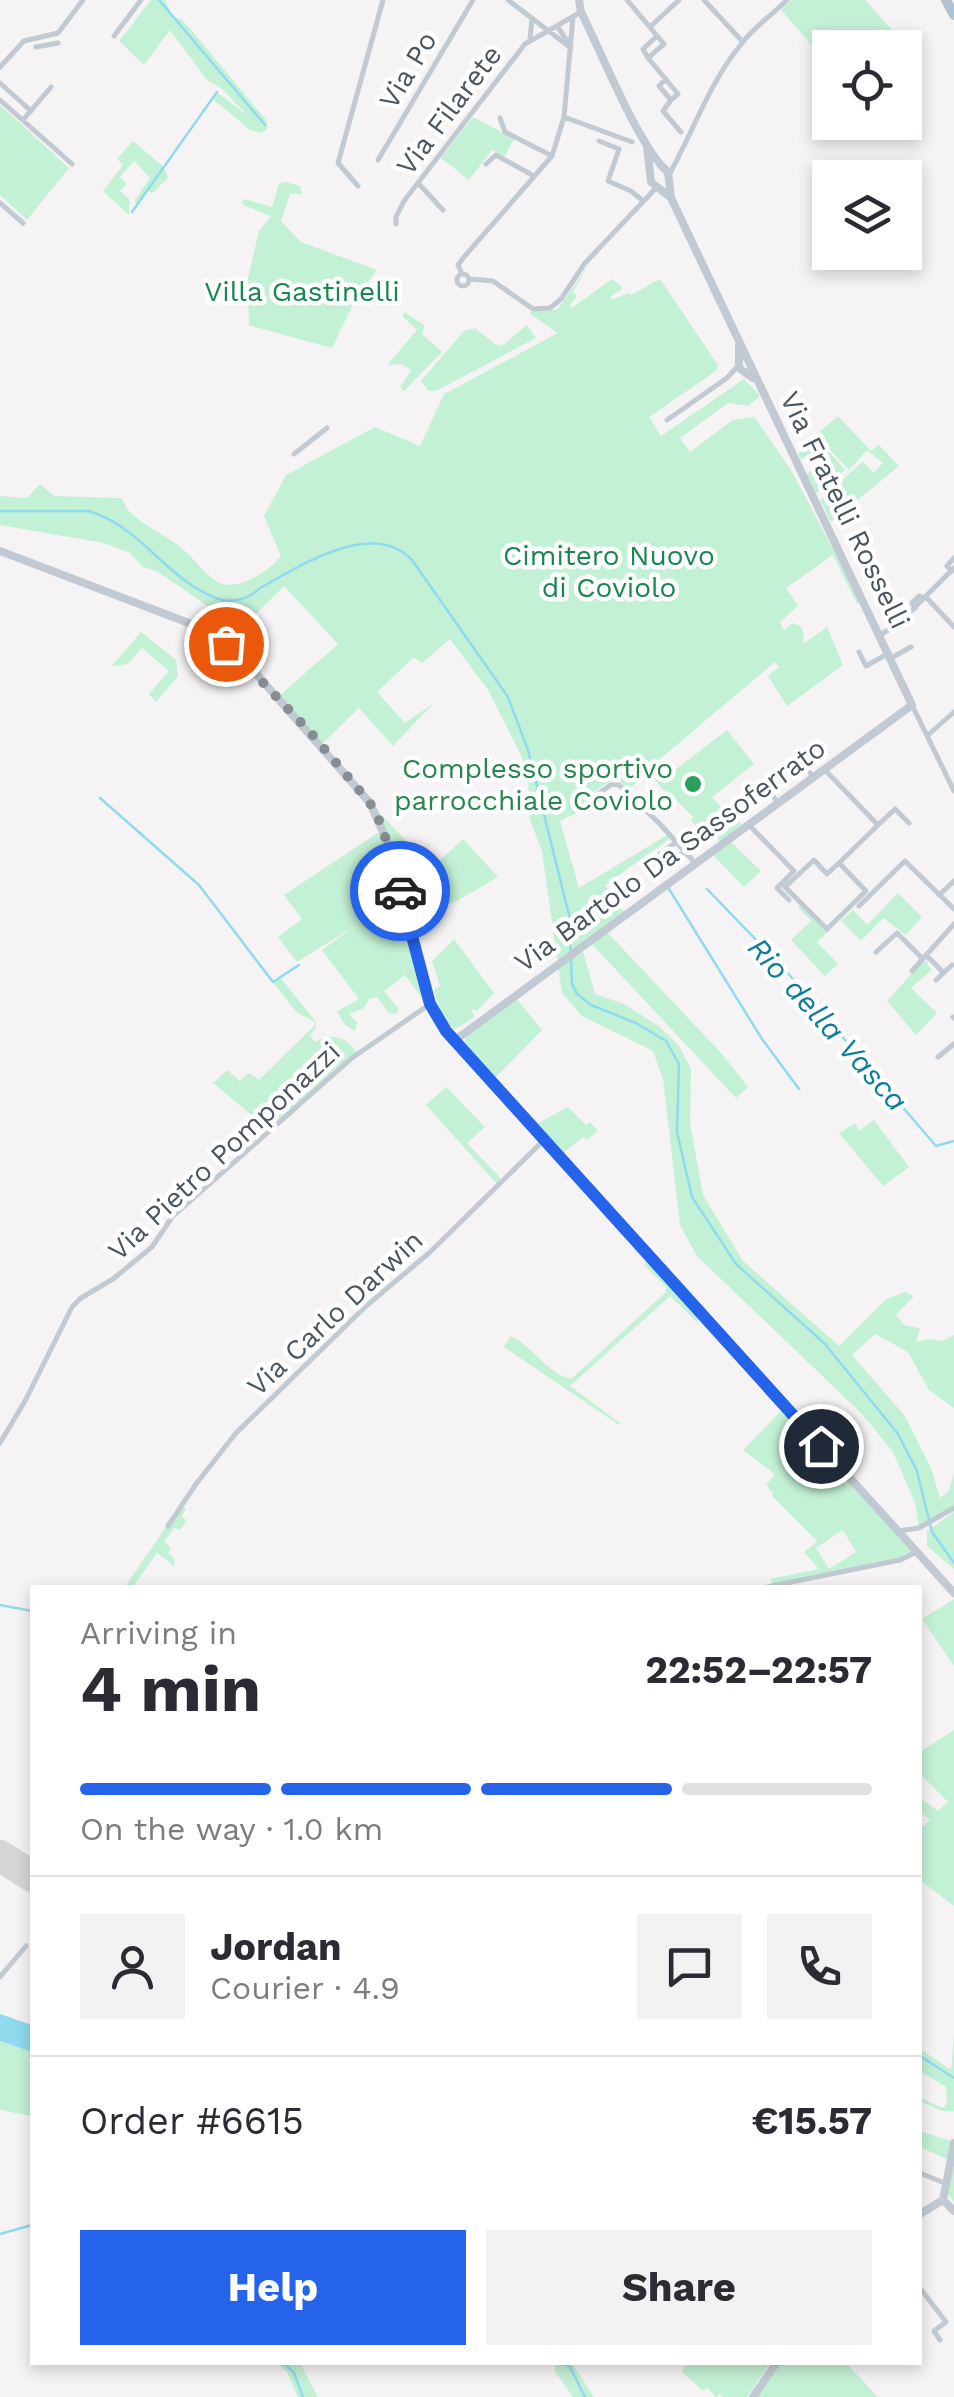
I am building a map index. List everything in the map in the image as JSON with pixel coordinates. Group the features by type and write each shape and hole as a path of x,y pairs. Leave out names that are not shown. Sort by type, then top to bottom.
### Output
{"main road":[{"path":"946,0 954,15"}],"street":[{"path":"0,67 24,41 61,31 82,0"},
{"path":"114,36 141,0"},
{"path":"358,186 338,163 384,0"},
{"name":"Via Po","path":"378,160 473,0"},
{"path":"508,0 571,48"},
{"path":"579,0 564,117 552,156 458,266 470,279 494,281 531,308 550,308 561,300 585,264 627,222 675,163 703,101 743,42 787,0"},
{"path":"627,0 664,44 648,58 678,94 663,111 681,132"},
{"path":"650,27 679,0"},
{"path":"704,0 743,42"},
{"path":"577,14 647,146 740,342 744,366 667,420"},
{"name":"Via Filarete","path":"396,224 400,206 530,39 577,14"},
{"path":"530,39 532,19"},
{"path":"556,26 571,48"},
{"path":"733,56 754,32"},
{"path":"44,36 46,45"},
{"path":"36,47 58,43"},
{"path":"0,82 31,111"},
{"path":"23,120 51,87"},
{"path":"0,100 72,164"},
{"path":"564,117 632,142"},
{"path":"500,118 505,132 552,156"},
{"path":"599,141 618,148 608,181 645,199"},
{"path":"486,164 496,154 534,176"},
{"path":"418,183 443,210"},
{"path":"0,203 23,223"},
{"path":"462,274 457,279 460,285 467,285 470,279"},
{"name":"Via Fratelli Rosselli","path":"744,366 761,387 954,792"},
{"path":"294,454 327,428"},
{"path":"0,549 181,619 217,637 244,660 370,803 382,826 430,1004 454,1042 954,1594"},
{"path":"880,635 915,608 953,570 948,566 954,558"},
{"path":"925,598 954,627"},
{"path":"889,656 911,647"},
{"name":"Via Fratelli Rosselli","path":"859,652 866,666 889,656"},
{"name":"Via Bartolo Da Sassoferrato","path":"454,1042 912,705"},
{"path":"928,735 954,712"},
{"path":"797,754 813,777"},
{"path":"824,769 878,826"},
{"path":"592,798 617,784 662,825 696,864"},
{"path":"767,788 778,804"},
{"path":"838,863 866,891 827,929 786,887 814,860 827,874 838,863 878,826 895,809 910,824"},
{"path":"749,825 794,870 777,888 789,900"},
{"path":"675,843 662,852 661,861 669,862 683,853"},
{"path":"859,906 905,861 954,909"},
{"path":"939,896 954,881"},
{"path":"912,971 954,924"},
{"path":"876,952 897,932 943,972"},
{"path":"936,980 952,964"},
{"name":"Via Pietro Pomponazzi","path":"0,1442 77,1302 152,1247 172,1217 352,1058 430,1004"},
{"path":"938,1057 954,1044"},
{"name":"Via Carlo Darwin","path":"168,1526 236,1434 544,1140"},
{"path":"898,1532 919,1528 954,1508"},
{"path":"908,1542 919,1528"},
{"path":"777,1585 900,1560 917,1552"},
{"path":"0,1977 26,1946"},
{"path":"922,2213 943,2200 954,2143"},
{"path":"922,2174 947,2184"},
{"path":"943,2200 954,2211"},
{"path":"922,2291 946,2322 934,2331 940,2340"},
{"path":"753,2397 775,2365"}],"green space":[{"path":"151,0 165,0 174,18 188,26 266,120 268,128 262,133 250,130 213,99 217,92 248,116 221,88 207,80 170,30 144,65 119,41"},
{"path":"791,0 865,0 892,30 812,30 812,45 781,10"},
{"path":"0,105 69,168 27,220 0,195"},
{"path":"473,117 514,139 505,156 492,150 469,180 441,158"},
{"path":"133,141 164,167 168,178 152,193 147,190 136,205 135,200 150,178 134,161 120,177 127,184 120,191 129,199 129,215 103,191 123,165 117,159"},
{"name":"Villa Gastinelli","path":"279,184 300,186 302,194 290,194 281,221 301,242 377,270 356,298 332,348 249,325 248,278 259,231 271,216 242,202 245,199 272,207"},
{"name":"Cimitero Nuovo di Coviolo","path":"587,268 569,306 572,308 612,279 623,288 610,297 612,300 631,295 660,279 718,365 716,371 649,417 661,436 744,379 760,396 748,406 728,403 680,438 690,452 733,420 754,417 791,470 861,601 857,604 833,555 786,588 798,606 780,622 784,630 793,623 800,626 803,644 827,627 843,665 787,706 768,676 779,667 775,662 654,764 628,791 617,777 592,793 596,803 560,821 579,888 669,834 672,837 605,885 626,915 606,931 748,1087 736,1098 590,942 582,948 595,994 624,1004 660,1027 679,1046 691,1069 690,1123 703,1195 743,1261 839,1346 885,1300 905,1292 914,1296 896,1315 904,1325 920,1328 916,1342 942,1341 954,1335 954,1408 929,1390 908,1352 875,1334 852,1355 905,1416 931,1468 940,1498 948,1492 954,1474 954,1508 919,1528 915,1503 893,1452 861,1413 697,1256 680,1225 663,1079 653,1051 582,1016 562,993 542,851 530,820 528,776 488,690 450,639 422,663 414,657 377,692 405,723 433,704 393,746 359,708 321,745 278,697 338,644 284,586 253,617 243,611 215,611 158,572 143,567 130,553 104,543 0,525 0,496 27,498 40,484 54,496 122,498 135,517 180,546 215,581 235,585 250,580 281,556 264,516 286,475 375,427 420,446 444,394 558,333 530,314 533,309 557,310"},
{"path":"405,312 425,326 422,334 442,352 404,391 400,387 411,370 402,364 387,365 417,330 402,316"},
{"path":"527,325 536,338 438,390 429,391 421,381 464,331 475,328 502,346"},
{"path":"838,416 871,451 879,445 899,466 831,522 820,500 863,461 873,473 883,463 867,450 849,470 816,435"},
{"path":"812,441 822,444 845,470 816,493 807,474 817,464 808,454 801,460 798,454"},
{"path":"141,632 176,660 178,676 156,702 149,694 169,671 142,648 128,664 112,666"},
{"name":"Complesso sportivo parrocchiale Coviolo","path":"727,730 754,764 712,797 742,824 720,842 708,825 700,831 691,820 693,817 653,777 665,767 670,774"},
{"path":"370,803 429,865 434,866 463,839 498,877 457,901 412,917 401,877 396,875 401,895 398,898 428,1006 405,975 384,991 399,1009 396,1014 388,1012 377,997 369,999 364,1008 349,1014 357,1022 355,1031 345,1025 337,1011 359,999 322,950 355,926 297,962 278,937 302,919 284,895 382,830"},
{"path":"731,842 761,871 744,887 713,855"},
{"path":"898,893 922,917 906,935 883,918 861,941 841,921 853,910 867,925"},
{"path":"802,904 828,932 817,942 838,964 825,976 791,940 811,921 798,907"},
{"path":"454,939 494,993 477,1011 471,1009 475,1017 455,1029 446,1022 439,1006 434,990 440,986 432,961"},
{"path":"923,961 929,961 932,970 911,988 937,1013 916,1035 887,1001"},
{"path":"280,977 316,1022 316,1028 310,1035 315,1042 339,1038 358,1054 271,1131 213,1083 227,1070 240,1081 249,1073 259,1080 315,1025 296,1012 273,982"},
{"path":"515,997 542,1030 491,1082 464,1048 465,1040 483,1019"},
{"path":"446,1087 485,1127 467,1143 503,1181 498,1185 426,1105"},
{"path":"568,1107 598,1131 587,1140 583,1137 562,1154 538,1123"},
{"path":"874,1120 909,1167 883,1186 839,1133 855,1123 859,1131"},
{"path":"648,1260 700,1317 697,1322 670,1296 570,1386 619,1425 504,1347 511,1336 571,1379 666,1292 666,1287 644,1265"},
{"path":"785,1407 912,1553 785,1585 773,1584 770,1579 819,1569 804,1552 817,1541 766,1485 775,1474 743,1450","holes":["843,1530 856,1552 829,1569 816,1548"]},
{"path":"181,1505 186,1509 181,1517 187,1520 180,1530 174,1528 164,1542 171,1548 168,1553 174,1558 175,1567 157,1553 134,1585 126,1585"},
{"path":"954,1512 954,1569 927,1546 927,1531"},
{"path":"954,1599 954,1666 922,1619"},
{"path":"954,1730 954,1906 922,1882 922,1827 930,1820 922,1814 922,1799 938,1811 948,1802 922,1776 922,1751"},
{"path":"954,2035 954,2111 942,2111 922,2102 922,2099 943,2108 947,2103 946,2087 922,2072 922,2050 951,2070"},
{"path":"0,2041 30,2051 30,2116 0,2110"},
{"path":"922,2132 954,2142 954,2202 946,2191 951,2161 922,2148"},
{"path":"279,2365 301,2365 318,2397 298,2397 287,2372"},
{"path":"556,2365 573,2365 594,2397 573,2397 554,2370"},
{"path":"687,2365 768,2366 747,2397 716,2397 681,2371"},
{"path":"775,2365 848,2365 878,2397 753,2397"}],"water":[{"path":"0,2014 30,2024 30,2051 0,2041"}],"waterway":[{"path":"159,0 265,125"},
{"path":"132,212 217,92"},
{"path":"0,511 88,511 106,518 199,590 227,601 245,598 315,559 357,545 396,548 412,560 508,697 528,750 569,915 572,984 577,994 591,1005 636,1023 666,1041 679,1064 677,1132 692,1197 736,1264 825,1344 898,1434 917,1471 932,1532 954,1563"},
{"path":"100,798 199,885 273,982 299,965"},
{"path":"669,889 762,1039 799,1089"},
{"name":"Rio della Vasca","path":"707,889 786,971 936,1146 954,1141"},
{"path":"0,1605 30,1611"},
{"path":"922,2057 954,2078"},
{"path":"0,2234 30,2226"},
{"path":"286,2365 294,2373 303,2397"},
{"path":"567,2365 585,2397"}],"runway":[{"path":"0,1856 30,1875"}],"way so far":[{"path":"226,644 310,732 370,803 382,826 400,891"}],"place":[{"name":"Complesso sportivo parrocchiale Coviolo","path":"693,784"}],"route":[{"path":"400,891 430,1004 446,1031 821,1446"}]}
